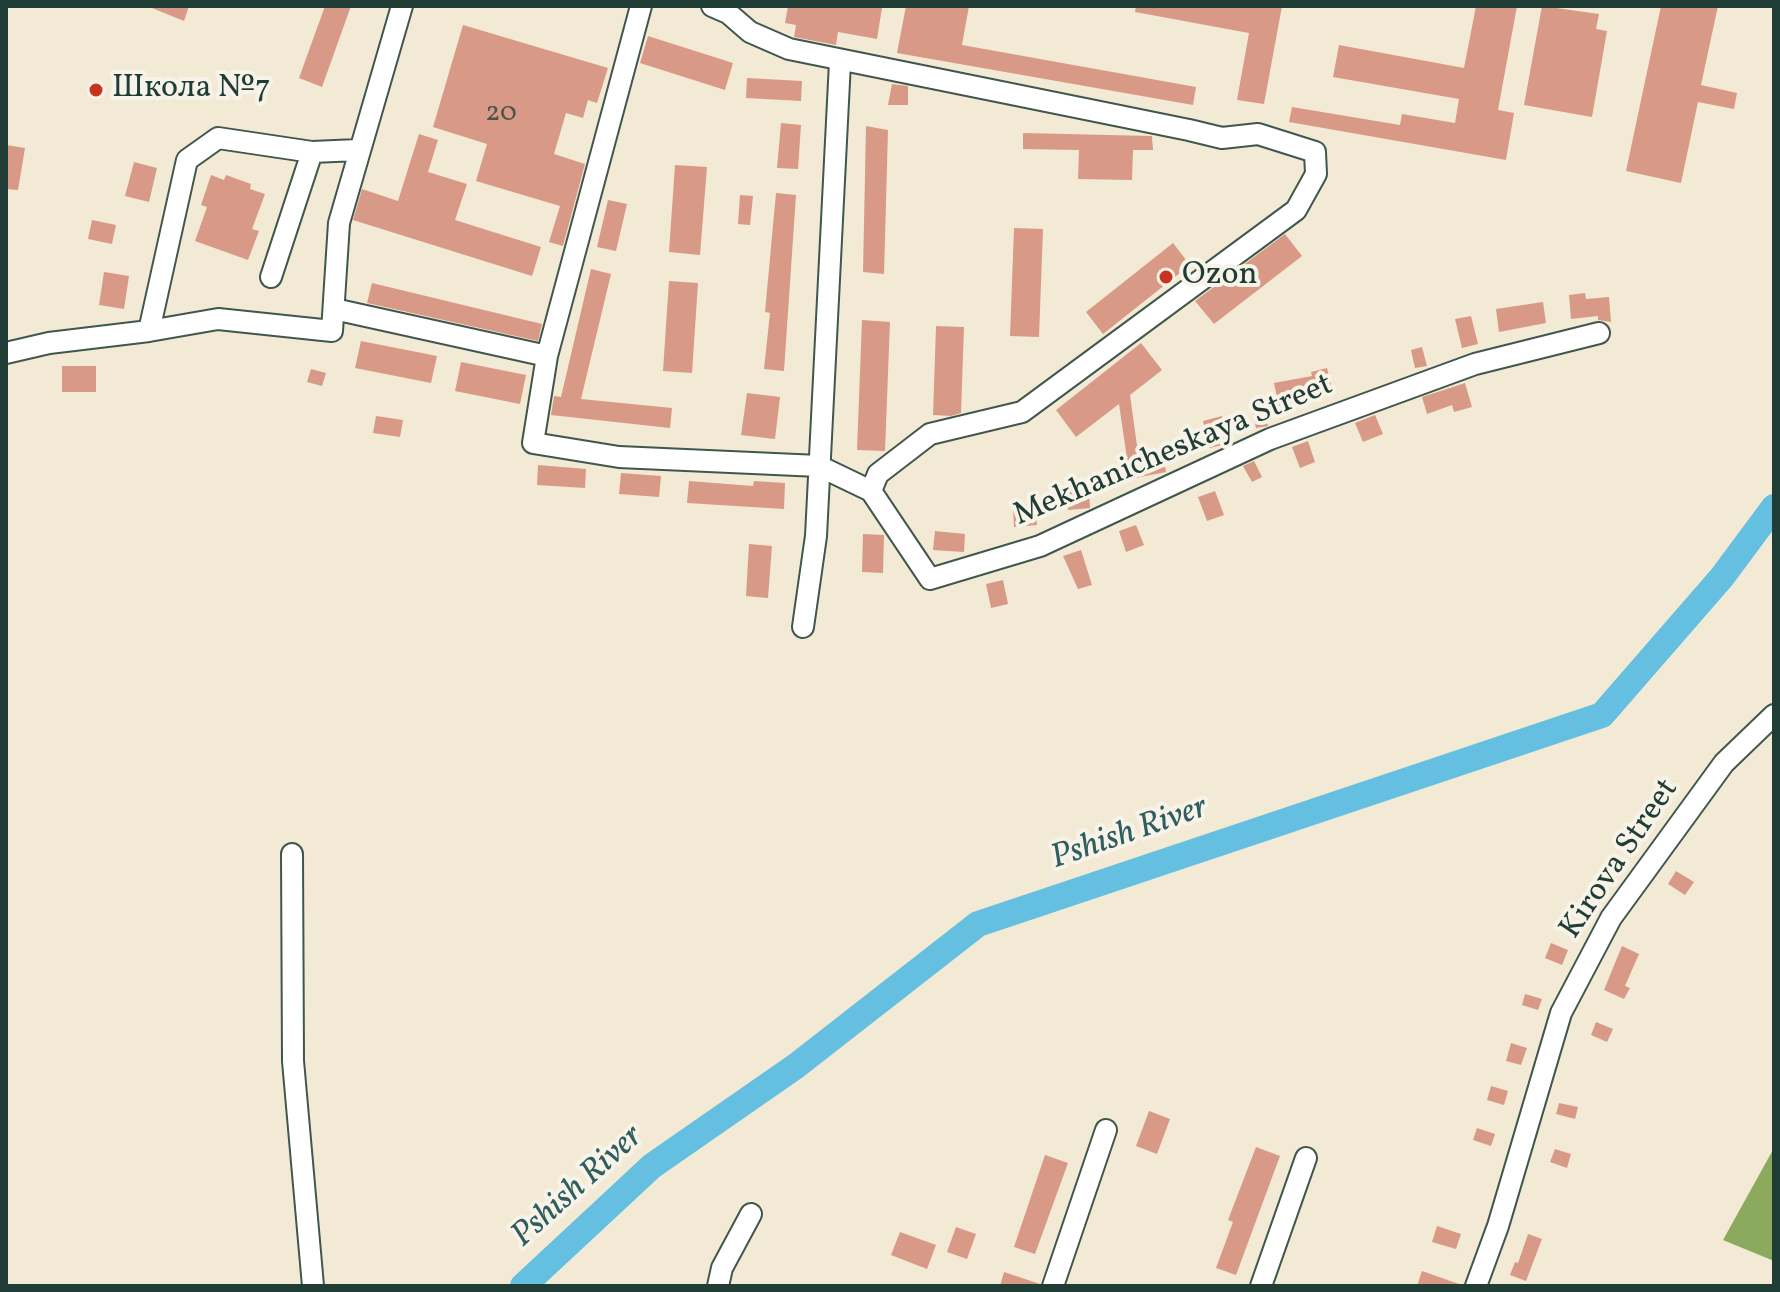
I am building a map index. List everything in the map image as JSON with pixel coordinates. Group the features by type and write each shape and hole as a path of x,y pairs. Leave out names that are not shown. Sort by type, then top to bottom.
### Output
{"street":[{"path":"6,353 49,343 218,319 332,331 339,223 402,6"},
{"path":"641,6 547,356 533,443 619,457 819,466 871,491 878,474 930,434 1022,412 1296,210 1316,174 1315,152 1291,142 1258,134 1206,136 1189,130 840,62 789,49 750,32 728,13 712,6"},
{"path":"803,627 816,536 840,62"},
{"path":"149,331 187,160 218,138 312,152 358,150"},
{"path":"271,277 312,152"},
{"path":"334,309 547,356"},
{"name":"Mekhanicheskaya Street","path":"871,491 930,579 1040,546 1270,439 1475,364 1599,333"},
{"name":"Kirova Street","path":"1476,1286 1498,1226 1561,1013 1611,918 1724,763 1774,715"},
{"path":"292,854 293,1061 313,1286"},
{"path":"1053,1286 1106,1130"},
{"path":"1261,1286 1306,1158"},
{"path":"718,1286 722,1268 751,1214"}],"green space":[{"path":"1774,1148 1774,1261 1723,1240"}],"building":[{"path":"147,6 189,6 184,21"},
{"path":"325,6 351,6 322,87 299,78"},
{"path":"788,6 882,8 877,39 838,32 836,45 794,37 796,25 785,23"},
{"path":"906,6 969,6 962,45 1196,87 1193,105 897,53"},
{"path":"1136,6 1282,6 1264,104 1237,100 1249,33 1135,12"},
{"path":"1476,6 1517,6 1498,110 1514,113 1506,160 1289,122 1292,107 1400,125 1402,114 1455,123 1459,99 1333,77 1339,45 1464,68"},
{"path":"1542,6 1599,14 1596,29 1607,31 1592,117 1524,105"},
{"path":"1661,6 1718,6 1701,85 1737,93 1734,109 1698,102 1681,183 1626,171"},
{"path":"463,25 608,68 597,103 588,100 583,118 566,113 554,154 585,164 563,246 549,242 560,206 476,181 487,144 433,127"},
{"path":"648,36 733,63 725,90 640,63"},
{"path":"747,78 802,81 801,101 746,98"},
{"path":"892,84 908,86 908,105 888,105"},
{"path":"781,123 801,125 798,169 777,168"},
{"path":"866,126 888,130 884,274 863,272"},
{"path":"1023,133 1152,136 1153,150 1133,150 1132,180 1078,179 1079,150 1023,149"},
{"path":"419,134 438,140 428,172 467,184 455,220 541,247 532,276 353,220 362,189 398,201"},
{"path":"6,145 25,148 18,190 6,189"},
{"path":"134,162 157,168 149,202 125,196"},
{"path":"675,165 707,167 700,255 669,252"},
{"path":"211,175 224,180 226,175 251,184 250,189 265,194 252,229 259,231 248,260 195,241 207,207 201,205"},
{"path":"776,193 796,195 784,371 764,369 770,313 765,312"},
{"path":"740,195 753,196 750,225 738,224"},
{"path":"608,200 627,204 616,251 597,247"},
{"path":"92,220 116,225 112,244 88,239"},
{"path":"1014,228 1043,229 1039,337 1010,336"},
{"path":"1285,234 1302,256 1214,324 1195,301"},
{"path":"1173,243 1190,265 1103,334 1086,312"},
{"path":"591,269 611,274 581,399 672,408 670,428 551,415 554,396 561,397"},
{"path":"104,272 129,276 124,309 99,305"},
{"path":"669,281 698,283 692,373 663,371"},
{"path":"372,283 542,324 538,341 367,303"},
{"path":"1585,293 1586,299 1609,297 1611,322 1598,320 1598,316 1571,319 1569,295"},
{"path":"1543,302 1546,323 1499,332 1496,309"},
{"path":"1471,316 1478,344 1462,348 1455,319"},
{"path":"862,320 890,322 885,451 857,450"},
{"path":"936,326 964,327 961,413 951,416 933,415"},
{"path":"361,341 437,356 431,383 355,368"},
{"path":"1141,343 1162,370 1130,395 1139,460 1163,456 1166,472 1130,479 1119,404 1076,437 1056,410"},
{"path":"1422,347 1427,366 1415,368 1411,350"},
{"path":"461,362 526,375 520,404 455,391"},
{"path":"62,366 96,366 96,392 62,392"},
{"path":"1327,368 1333,394 1279,406 1274,383 1312,376 1311,372"},
{"path":"311,369 326,373 322,386 307,382"},
{"path":"1465,383 1472,407 1454,412 1452,405 1427,414 1422,397"},
{"path":"747,393 780,397 775,439 741,435"},
{"path":"1263,407 1268,426 1256,428 1252,410"},
{"path":"1375,415 1383,434 1363,442 1355,423"},
{"path":"376,416 403,420 400,437 373,433"},
{"path":"1222,416 1230,443 1210,448 1203,421"},
{"path":"1308,441 1315,462 1300,468 1292,447"},
{"path":"1254,461 1262,477 1252,482 1243,466"},
{"path":"538,465 586,469 585,488 537,485"},
{"path":"621,473 661,476 659,497 619,494"},
{"path":"689,481 753,486 754,481 785,483 784,509 687,503"},
{"path":"1089,491 1090,508 1068,510 1067,492"},
{"path":"1215,491 1224,515 1207,521 1198,497"},
{"path":"1035,504 1037,525 1014,527 1013,505"},
{"path":"1136,525 1144,545 1126,552 1119,531"},
{"path":"935,531 965,534 964,552 933,550"},
{"path":"863,534 884,535 883,573 862,572"},
{"path":"749,544 772,546 768,598 746,596"},
{"path":"1081,550 1092,585 1078,589 1063,556"},
{"path":"1003,580 1008,604 991,608 986,584"},
{"path":"1676,871 1694,882 1685,895 1668,884"},
{"path":"1551,943 1568,950 1562,965 1545,958"},
{"path":"1622,946 1639,954 1625,986 1630,988 1624,999 1604,990"},
{"path":"1525,994 1542,999 1538,1010 1522,1005"},
{"path":"1596,1022 1613,1029 1607,1042 1591,1035"},
{"path":"1511,1043 1527,1048 1521,1065 1506,1061"},
{"path":"1491,1086 1508,1091 1504,1105 1487,1100"},
{"path":"1559,1103 1578,1107 1575,1119 1556,1114"},
{"path":"1149,1111 1170,1119 1157,1154 1136,1146"},
{"path":"1477,1128 1495,1134 1491,1146 1473,1140"},
{"path":"1256,1147 1280,1156 1236,1275 1216,1268 1233,1222 1228,1220"},
{"path":"1555,1149 1571,1154 1567,1168 1550,1162"},
{"path":"1045,1155 1068,1163 1035,1254 1014,1247"},
{"path":"1437,1226 1461,1234 1456,1249 1432,1242"},
{"path":"956,1227 976,1234 967,1259 947,1252"},
{"path":"900,1232 936,1245 927,1269 891,1255"},
{"path":"1528,1234 1542,1239 1526,1281 1510,1275 1515,1262 1518,1263"},
{"path":"1422,1271 1459,1284 1459,1286 1417,1286"},
{"path":"1004,1272 1040,1284 1000,1286"}],"waterway":[{"name":"Pshish River","path":"523,1286 652,1166 796,1066 978,924 1602,715 1722,577 1774,507"}],"place":[{"name":"Школа №7","path":"96,90"},
{"name":"Ozon","path":"1166,277"}]}
